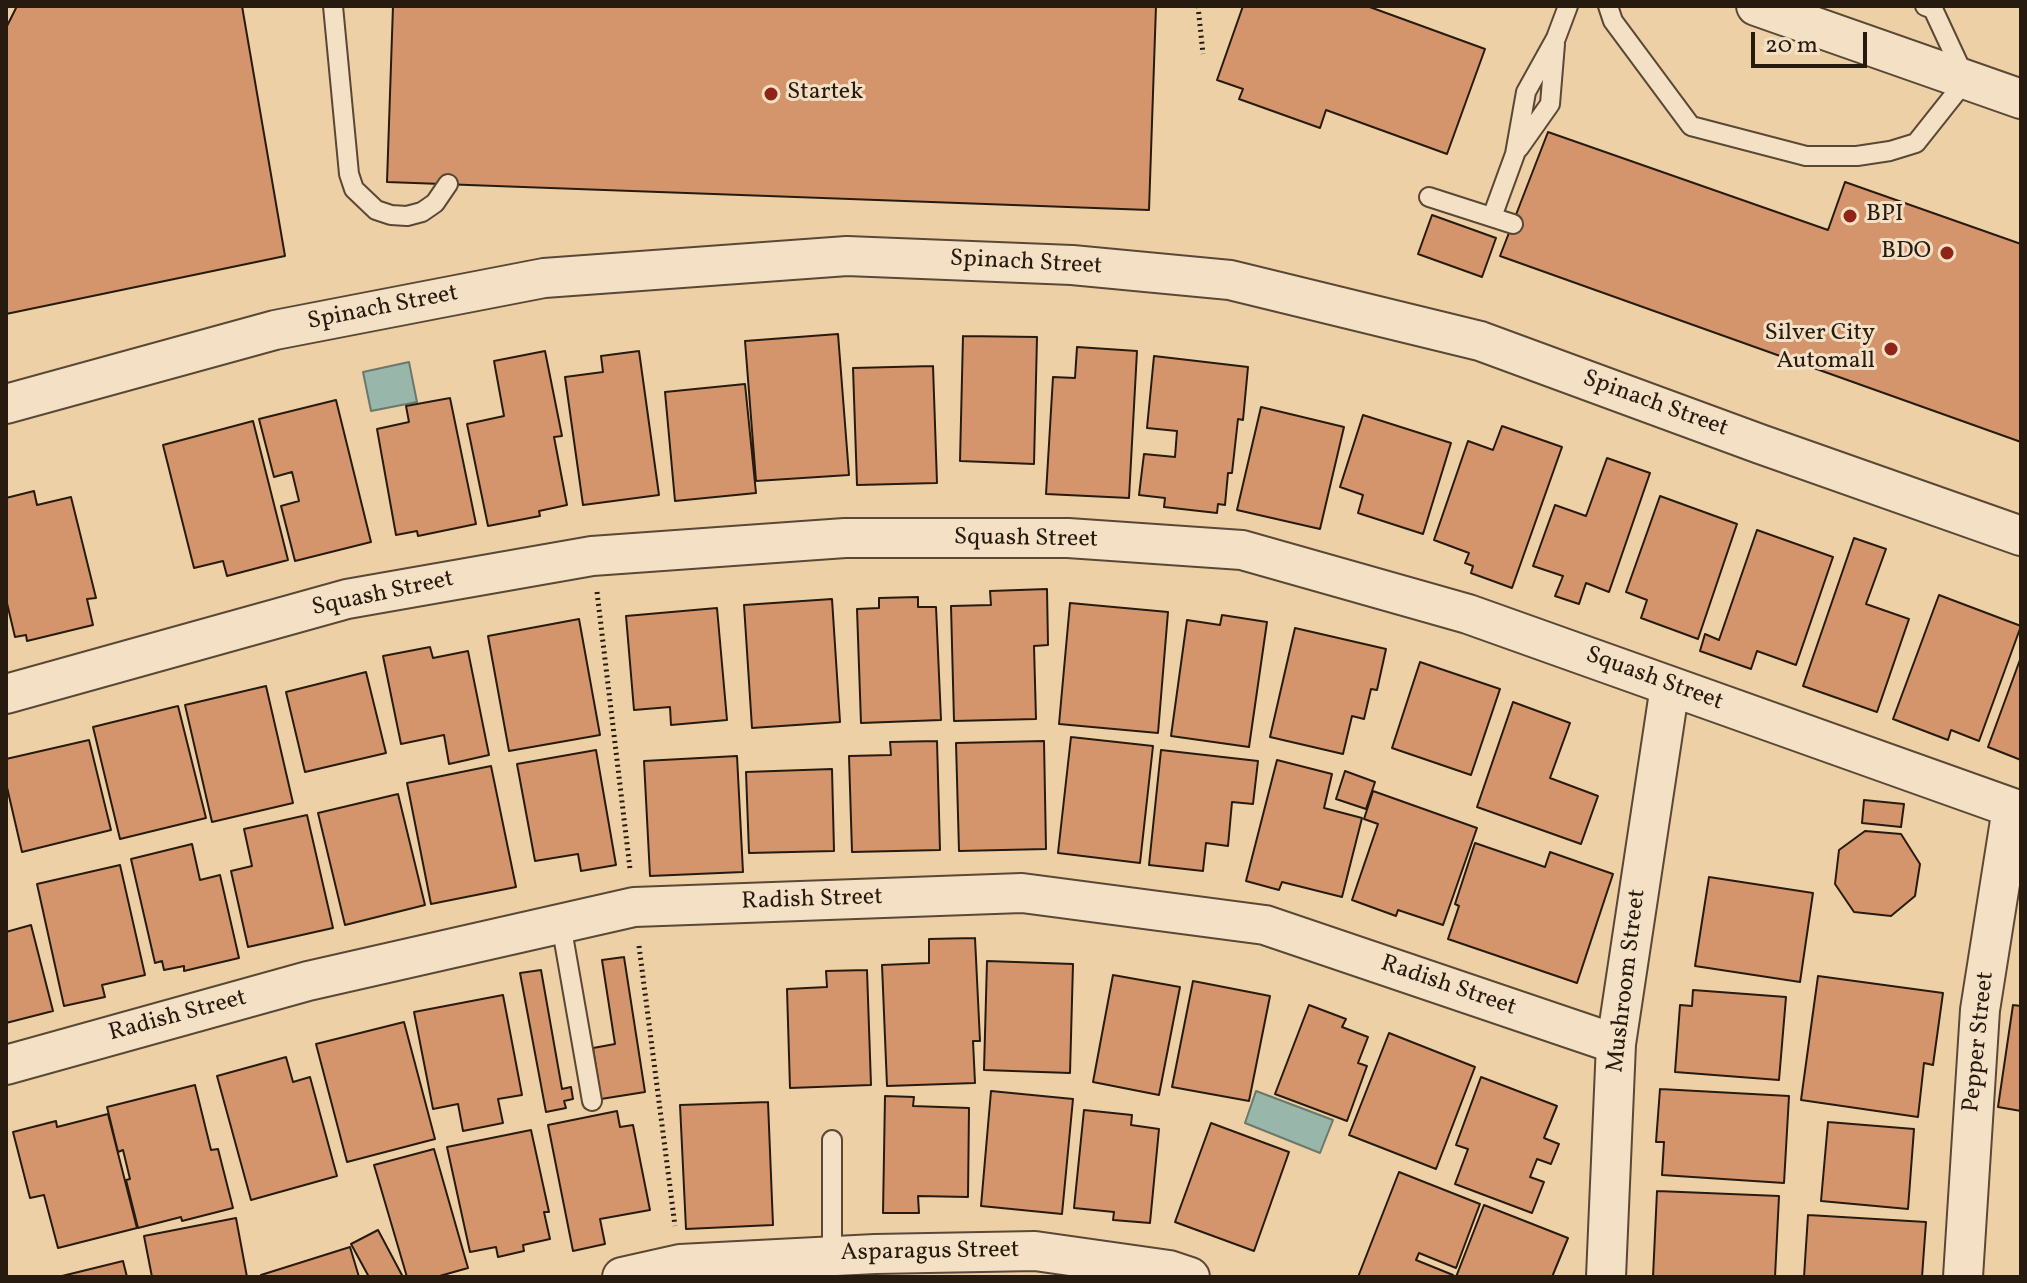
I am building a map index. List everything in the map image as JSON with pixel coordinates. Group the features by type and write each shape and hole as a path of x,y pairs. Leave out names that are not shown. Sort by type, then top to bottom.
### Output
{"street":[{"path":"1758,6 2021,99"},
{"name":"Spinach Street","path":"6,404 275,330 544,278 847,256 1072,265 1230,280 1480,341 2021,536"},
{"name":"Squash Street","path":"6,694 347,599 592,556 845,538 1068,538 1242,550 1468,614 2016,809"},
{"name":"Mushroom Street","path":"1606,1277 1616,1044 1670,686"},
{"name":"Pepper Street","path":"1963,1277 1980,1010 2016,809"},
{"name":"Radish Street","path":"6,1065 308,981 634,907 1022,893 1265,925 1616,1044"},
{"name":"Asparagus Street","path":"622,1277 680,1264 832,1256 1035,1251 1169,1270 1190,1277"}],"lane":[{"path":"333,6 349,174 354,189 376,210 407,216 422,212 435,203 448,184"},
{"path":"1492,217 1515,154 1526,92 1556,38 1568,6"},
{"path":"1608,6 1613,21 1691,126 1806,156 1857,156 1916,143 1966,80 1933,9 1925,6"},
{"path":"1515,154 1550,104 1556,38"},
{"path":"1429,197 1513,224"},
{"path":"561,924 592,1101"},
{"path":"832,1140 832,1256"}],"path":[{"path":"1198,6 1203,54"}],"shaded area":[{"path":"409,362 417,402 371,411 363,372"},
{"path":"1256,1091 1333,1120 1320,1153 1245,1123"}],"building":[{"path":"17,6 242,6 285,256 6,314 6,28"},
{"name":"Startek","path":"393,6 1156,6 1149,210 387,182"},
{"path":"1243,6 1367,6 1485,49 1447,154 1326,110 1320,128 1239,99 1243,89 1217,80"},
{"name":"Silver City Automall","path":"1548,132 1828,230 1845,182 2021,244 2021,442 1500,256"},
{"path":"1432,215 1496,238 1482,277 1418,254"},
{"path":"838,334 849,475 756,481 745,341"},
{"path":"963,336 1037,337 1034,464 960,461"},
{"path":"1077,347 1137,351 1129,498 1046,494 1053,377 1075,378"},
{"path":"545,351 562,436 554,437 567,505 539,511 540,516 488,526 467,424 504,416 494,361"},
{"path":"639,351 659,495 583,505 565,377 603,372 601,356"},
{"path":"1154,356 1248,367 1243,420 1238,419 1232,473 1228,473 1225,505 1218,504 1217,513 1164,507 1165,498 1139,495 1144,454 1175,457 1177,431 1147,428"},
{"path":"933,366 937,483 857,485 853,368"},
{"path":"745,384 756,493 675,501 665,392"},
{"path":"450,398 476,524 418,536 417,531 396,535 377,429 409,422 406,406"},
{"path":"336,400 371,542 295,561 281,506 299,501 292,472 274,477 259,419"},
{"path":"1261,407 1344,427 1320,529 1237,510"},
{"path":"1363,415 1451,443 1423,534 1358,513 1363,495 1340,487"},
{"path":"253,421 288,560 227,576 223,561 194,568 163,445"},
{"path":"1502,426 1562,447 1512,588 1471,573 1473,566 1465,563 1469,553 1434,540 1468,441 1493,450"},
{"path":"1607,458 1650,473 1609,592 1586,583 1579,604 1555,596 1563,576 1533,566 1555,505 1586,516"},
{"path":"34,491 37,505 71,497 96,598 87,599 93,625 27,641 26,635 15,637 6,599 6,498"},
{"path":"1660,496 1737,524 1698,639 1641,618 1647,600 1626,592"},
{"path":"1757,530 1833,557 1796,665 1757,651 1751,669 1700,651 1705,634 1719,640"},
{"path":"1854,538 1886,549 1866,604 1909,619 1877,712 1803,686"},
{"path":"1047,589 1048,645 1034,646 1036,719 954,721 951,606 991,605 990,591"},
{"path":"1939,595 2021,626 1979,741 1951,730 1948,740 1893,719"},
{"path":"918,597 918,607 936,607 941,720 861,723 857,609 879,608 879,598"},
{"path":"832,599 840,722 752,728 744,605"},
{"path":"1070,603 1168,612 1158,733 1059,724"},
{"path":"717,608 727,720 671,725 670,707 634,710 626,616"},
{"path":"1222,615 1267,622 1249,747 1171,736 1187,620 1220,625"},
{"path":"579,619 600,735 509,751 488,636"},
{"path":"1295,628 1386,649 1377,690 1371,689 1364,719 1352,716 1343,754 1270,737"},
{"path":"430,647 433,658 468,651 489,755 449,764 444,735 401,744 383,656"},
{"path":"2021,657 2021,760 1988,747"},
{"path":"1420,662 1500,689 1471,775 1392,748"},
{"path":"366,672 386,753 305,772 286,692"},
{"path":"266,686 293,803 212,822 185,705"},
{"path":"1513,702 1570,723 1550,778 1598,796 1581,844 1477,807"},
{"path":"178,706 206,818 120,839 93,727"},
{"path":"1071,737 1153,746 1140,863 1058,853"},
{"path":"89,740 111,830 22,852 6,783 6,759"},
{"path":"937,741 940,850 852,852 849,756 891,755 890,742"},
{"path":"1044,741 1046,849 959,851 956,743"},
{"path":"596,750 616,865 581,871 578,854 535,861 517,764"},
{"path":"1161,750 1258,761 1253,804 1232,802 1228,846 1206,843 1203,871 1149,865"},
{"path":"737,756 743,872 650,876 644,761"},
{"path":"1277,760 1332,774 1324,808 1362,818 1342,897 1282,882 1279,890 1246,881"},
{"path":"491,766 516,887 431,904 407,783"},
{"path":"832,769 834,851 749,853 746,772"},
{"path":"1345,771 1375,782 1366,809 1336,799"},
{"path":"1373,791 1477,828 1443,925 1398,910 1396,916 1352,900 1378,824 1364,819"},
{"path":"398,794 425,905 345,925 318,813"},
{"path":"1864,800 1904,804 1901,827 1862,823"},
{"path":"307,815 333,928 248,947 231,871 252,866 244,829"},
{"path":"1865,831 1901,834 1920,864 1915,896 1891,916 1854,912 1835,884 1839,850"},
{"path":"1475,843 1545,867 1550,852 1613,874 1577,983 1448,939 1459,906 1455,904"},
{"path":"192,844 200,880 220,875 239,958 184,971 184,966 164,970 162,961 155,963 131,859"},
{"path":"120,865 145,975 102,985 105,997 64,1006 37,884"},
{"path":"1709,877 1813,893 1800,982 1695,966"},
{"path":"31,925 53,1011 6,1023 6,932"},
{"path":"975,938 980,1041 973,1041 975,1083 887,1086 882,965 929,963 929,939"},
{"path":"624,957 645,1092 601,1099 593,1048 615,1044 602,960"},
{"path":"987,961 1073,964 1070,1073 984,1070"},
{"path":"541,970 562,1089 571,1087 573,1099 564,1101 566,1108 546,1112 520,973"},
{"path":"867,970 871,1085 790,1088 787,989 827,987 826,971"},
{"path":"1113,975 1180,987 1159,1095 1093,1082"},
{"path":"1818,976 1943,993 1933,1065 1924,1063 1918,1117 1801,1100"},
{"path":"1193,981 1270,996 1249,1101 1172,1087"},
{"path":"1693,990 1786,997 1779,1080 1675,1072 1680,1005 1692,1006"},
{"path":"503,995 522,1095 498,1099 503,1123 463,1131 458,1104 433,1109 414,1012"},
{"path":"1309,1005 1346,1019 1342,1027 1368,1037 1358,1063 1367,1066 1347,1121 1275,1094"},
{"path":"2013,1005 2021,1006 2021,1111 1998,1107"},
{"path":"404,1022 435,1139 347,1162 316,1044"},
{"path":"1389,1033 1475,1067 1436,1169 1349,1135"},
{"path":"286,1057 293,1082 310,1077 337,1176 251,1200 217,1076"},
{"path":"1481,1077 1557,1106 1544,1138 1559,1144 1551,1164 1537,1159 1530,1177 1544,1182 1532,1213 1455,1184 1468,1149 1456,1145"},
{"path":"195,1085 211,1150 218,1149 233,1208 138,1228 126,1180 130,1179 123,1150 118,1152 107,1107"},
{"path":"1660,1089 1789,1096 1784,1183 1662,1175 1664,1142 1656,1142"},
{"path":"991,1091 1073,1099 1062,1214 981,1206"},
{"path":"885,1096 914,1097 913,1106 969,1108 968,1197 918,1196 919,1213 883,1213"},
{"path":"768,1102 773,1225 686,1229 680,1105"},
{"path":"1084,1110 1132,1115 1131,1125 1159,1129 1150,1223 1113,1220 1114,1212 1074,1208"},
{"path":"617,1111 620,1127 633,1125 650,1210 600,1219 605,1244 573,1251 548,1125"},
{"path":"108,1114 137,1228 58,1248 44,1195 30,1198 13,1132 56,1121 57,1127"},
{"path":"1828,1122 1914,1129 1908,1209 1821,1201"},
{"path":"1211,1123 1289,1152 1254,1251 1175,1222"},
{"path":"531,1130 549,1212 544,1212 550,1239 523,1245 524,1251 498,1257 496,1247 470,1252 447,1147"},
{"path":"434,1149 468,1268 436,1277 407,1277 374,1165"},
{"path":"1399,1172 1480,1204 1456,1268 1419,1253 1416,1260 1452,1277 1358,1277"},
{"path":"1657,1191 1779,1196 1775,1277 1653,1277"},
{"path":"1484,1205 1568,1238 1552,1277 1456,1277"},
{"path":"1808,1215 1926,1222 1922,1277 1804,1277"},
{"path":"236,1218 247,1277 152,1277 144,1236"},
{"path":"378,1230 403,1277 369,1277 351,1244"},
{"path":"350,1247 359,1277 261,1275"},
{"path":"123,1261 127,1277 58,1277"}],"place":[{"name":"Startek","path":"771,94"},
{"name":"BPI","path":"1850,216"},
{"name":"BDO","path":"1947,253"},
{"name":"Silver City Automall","path":"1891,349"}]}
